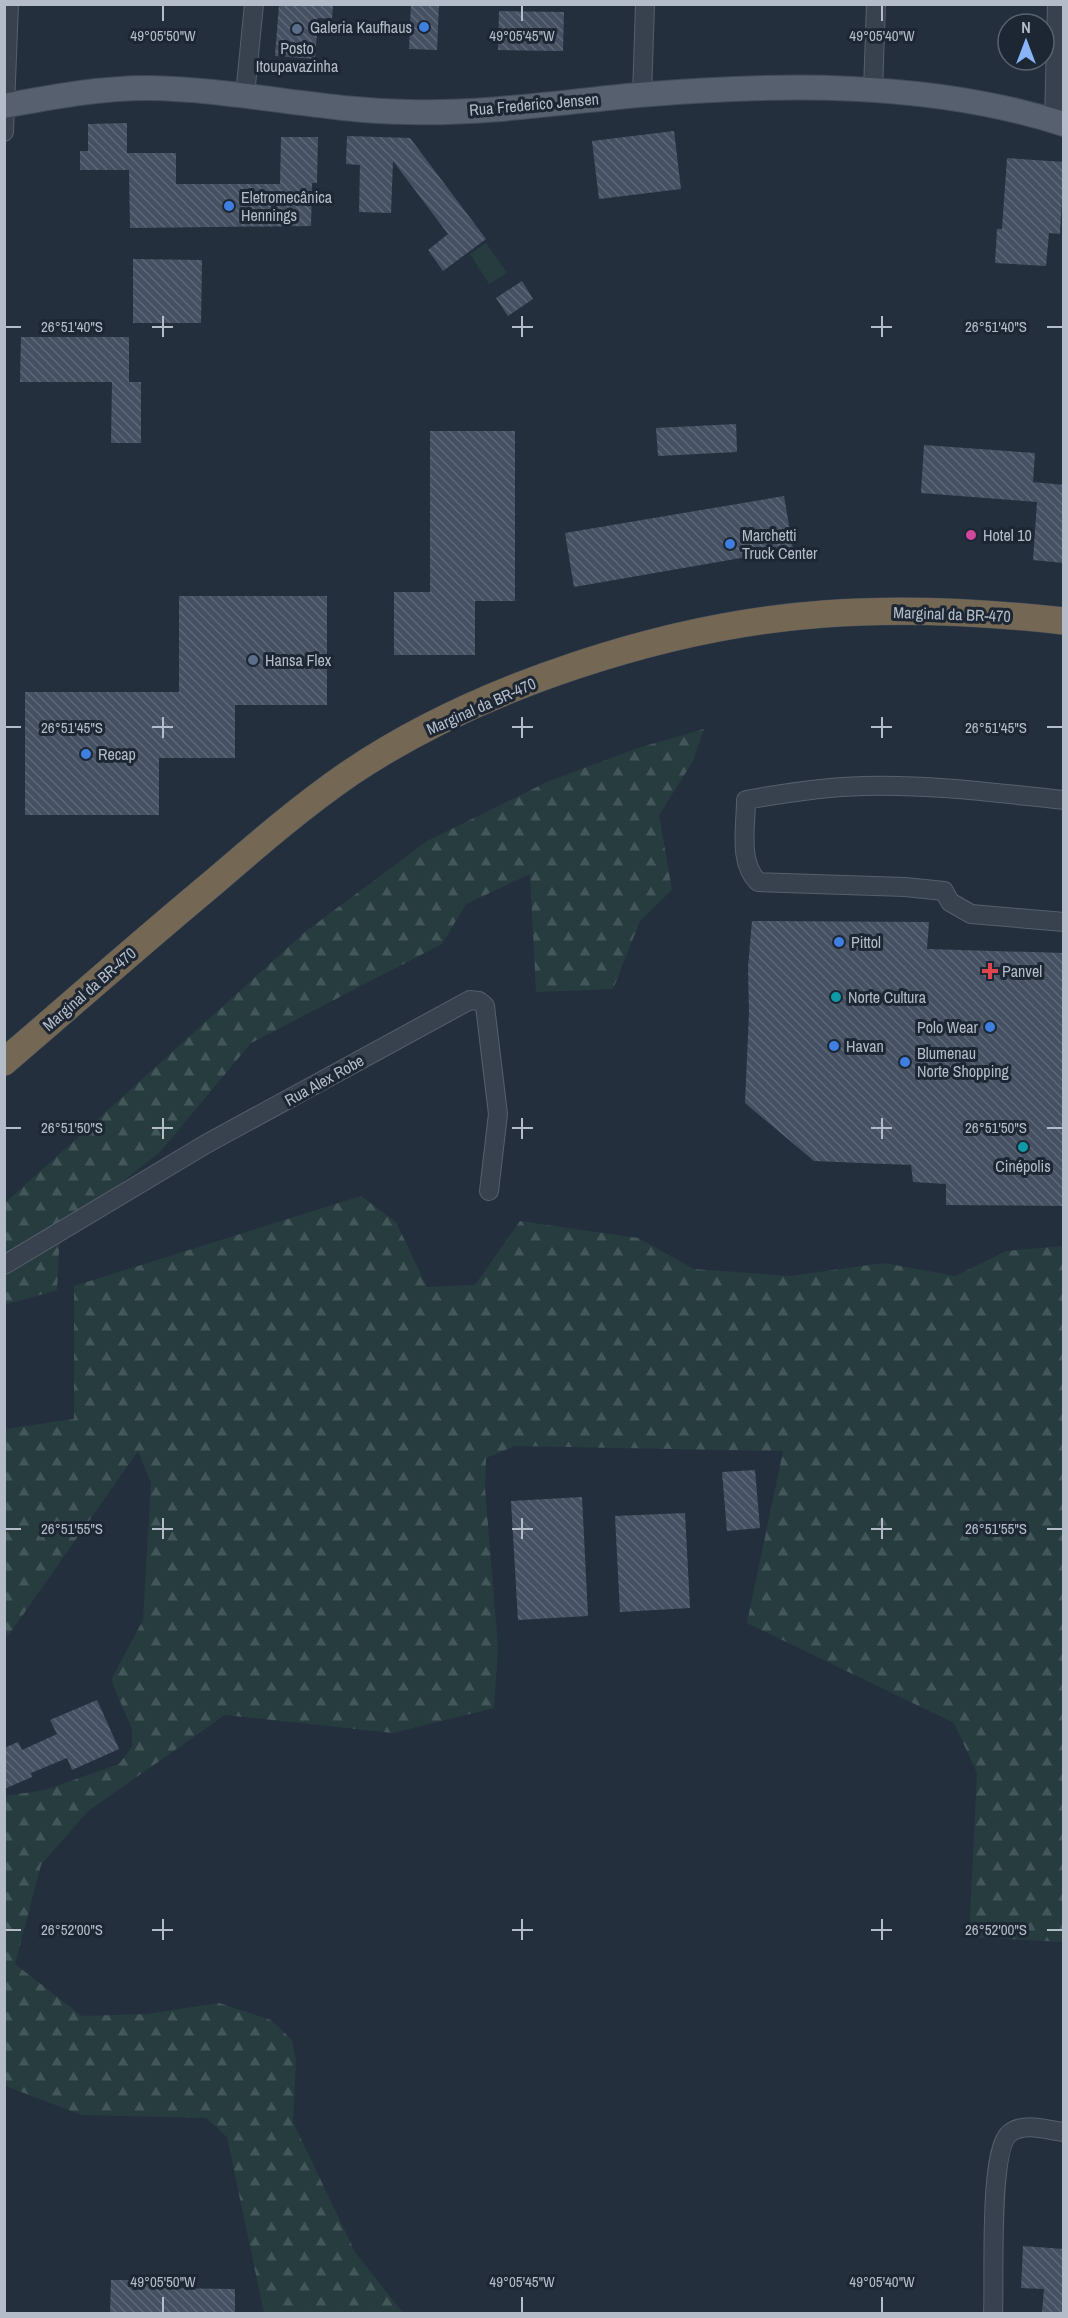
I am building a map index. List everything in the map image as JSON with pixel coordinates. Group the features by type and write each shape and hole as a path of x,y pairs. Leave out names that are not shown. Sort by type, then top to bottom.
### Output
{"highway":[{"name":"Marginal da BR-470","path":"4,1062 285,822 375,758 472,707 595,660 650,645 767,621 822,614 880,612 986,613 1064,621"},
{"path":"986,613 1064,632"}],"main road":[{"name":"Rua Frederico Jensen","path":"5,106 90,90 147,88 245,95 338,108 409,112 487,110 642,95 802,88 873,91 940,98 1059,122"}],"street":[{"path":"4,132 9,4"},
{"path":"245,95 254,4"},
{"path":"642,95 645,4"},
{"path":"873,91 876,4"},
{"path":"1057,4 1059,122"},
{"path":"1064,800 968,790 865,786 788,793 746,800 746,862 750,873 758,882 905,887 944,891 950,902 971,914 1064,922"},
{"name":"Rua Alex Robe","path":"4,1265 206,1144 470,1000 479,1001 485,1006 498,1114 489,1191"},
{"path":"993,2313 996,2178 999,2149 1008,2134 1021,2127 1064,2132"}],"green space":[{"path":"486,243 507,273 489,284 470,254"},
{"path":"704,729 693,761 659,815 672,890 640,921 613,989 536,992 530,874 466,904 442,944 251,1043 160,1152 60,1231 57,1290 5,1305 5,1203 305,932 427,841 549,781 638,748"},
{"path":"361,1196 396,1222 427,1287 475,1285 520,1221 638,1238 694,1269 790,1276 884,1263 955,1276 1006,1251 1063,1246 1063,1942 969,1937 977,1773 954,1723 747,1623 783,1451 515,1446 486,1458 485,1488 498,1648 494,1708 393,1733 225,1715 88,1811 41,1865 15,1964 82,2016 146,2014 219,2003 271,2020 292,2040 296,2061 293,2122 355,2252 403,2313 264,2313 227,2137 206,2118 82,2115 8,2087 5,2081 5,1796 45,1790 119,1764 132,1747 132,1729 111,1680 143,1620 151,1483 138,1451 8,1636 4,1634 5,1429 74,1419 74,1286"}],"building":[{"path":"279,4 333,4 332,19 318,18 315,59 275,56"},
{"name":"Galeria Kaufhaus","path":"411,4 439,4 437,50 409,49"},
{"path":"499,11 564,12 563,51 498,50"},
{"path":"127,123 127,153 176,153 176,184 280,184 281,137 318,137 317,183 312,183 311,226 130,228 129,170 80,170 80,151 88,151 88,124"},
{"path":"674,131 681,189 599,199 592,141"},
{"path":"347,136 410,138 486,239 443,271 428,250 448,234 393,161 391,213 359,212 360,165 346,164"},
{"path":"1007,158 1064,162 1060,234 1049,233 1046,266 995,263 997,229 1002,229"},
{"path":"133,259 202,260 201,323 133,323"},
{"path":"522,281 533,299 508,316 496,298"},
{"path":"21,337 129,337 129,382 141,382 141,443 111,443 112,382 20,382"},
{"path":"736,424 737,452 658,456 656,428"},
{"path":"430,431 515,431 515,601 475,601 475,655 394,655 394,592 430,592"},
{"path":"924,445 1035,453 1033,482 1064,485 1064,563 1033,560 1037,502 921,493"},
{"path":"784,496 793,549 574,587 565,533"},
{"path":"179,596 327,596 327,705 235,705 235,758 159,758 159,815 25,815 25,692 179,692"},
{"name":"Blumenau Norte Shopping","path":"752,921 929,922 927,949 1064,953 1064,1206 946,1205 946,1184 913,1182 911,1165 814,1161 745,1103 749,1013 748,967"},
{"path":"755,1470 760,1528 727,1531 722,1472"},
{"path":"582,1497 588,1616 518,1620 511,1501"},
{"path":"685,1513 690,1608 620,1612 615,1516"},
{"path":"97,1700 119,1749 72,1770 67,1758 31,1773 32,1777 4,1789 4,1748 18,1742 22,1750 57,1734 50,1720"},
{"path":"1023,2246 1064,2249 1064,2313 1042,2313 1044,2289 1021,2288"},
{"path":"111,2280 155,2280 155,2288 235,2289 235,2313 110,2313"}],"place":[{"name":"Galeria Kaufhaus","path":"424,27"},
{"name":"Posto Itoupavazinha","path":"297,29"},
{"name":"Eletromecânica Hennings","path":"229,206"},
{"name":"Hotel 10","path":"971,535"},
{"name":"Marchetti Truck Center","path":"730,544"},
{"name":"Hansa Flex","path":"253,660"},
{"name":"Recap","path":"86,754"},
{"name":"Pittol","path":"839,942"},
{"name":"Panvel","path":"990,971"},
{"name":"Norte Cultura","path":"836,997"},
{"name":"Polo Wear","path":"990,1027"},
{"name":"Havan","path":"834,1046"},
{"name":"Blumenau Norte Shopping","path":"905,1062"},
{"name":"Cinépolis","path":"1023,1147"}]}
